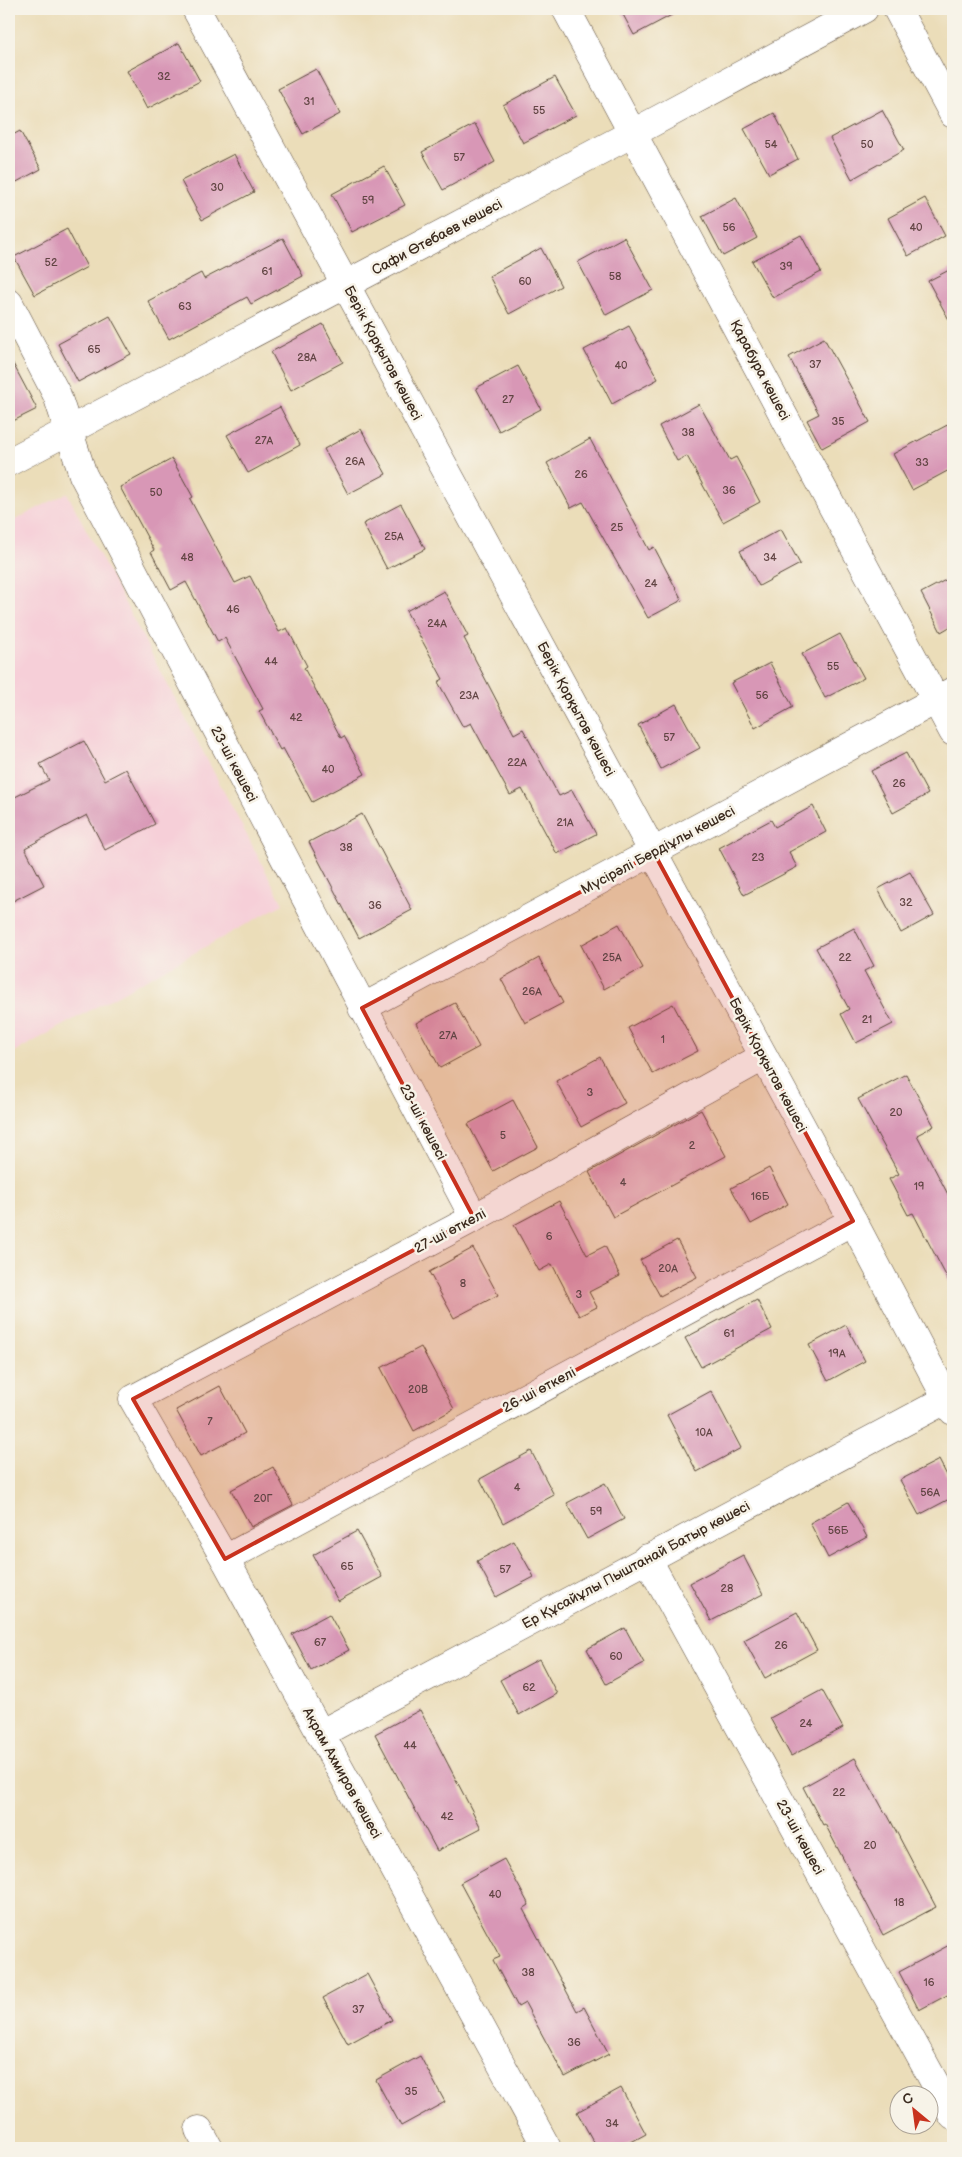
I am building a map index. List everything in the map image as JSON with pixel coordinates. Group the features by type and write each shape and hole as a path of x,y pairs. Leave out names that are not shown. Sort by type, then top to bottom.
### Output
{"street":[{"name":"Берік Қорқытов көшесі","path":"196,9 951,1402"},
{"name":"Қарабура көшесі","path":"566,9 945,695 953,732"},
{"name":"Сафи Өтебаев көшесі","path":"9,462 864,9"},
{"path":"897,9 953,114"},
{"name":"23-шi көшесi","path":"9,303 58,396 83,475 474,1218"},
{"name":"Мүсірәлі Бердіұлы көшесі","path":"362,1008 654,853 945,695"},
{"name":"27-ші өткелі","path":"133,1399 474,1218 764,1057"},
{"name":"26-ші өткелі","path":"225,1559 853,1221"},
{"name":"Акрам Ахмиров көшесі","path":"133,1399 225,1559 547,2148"},
{"name":"Ер Құсайұлы Пыштанай Батыр көшесі","path":"320,1734 647,1558 951,1402"},
{"name":"23-шi көшесi","path":"647,1558 953,2116"}],"highlighted area":[{"path":"654,853 853,1221 225,1559 133,1399 474,1218 362,1008"}],"shaded area":[{"path":"67,493 283,904 9,1055 9,523"}],"building":[{"path":"620,9 683,9 634,35"},
{"path":"179,43 200,81 147,109 127,71"},
{"path":"316,69 340,114 303,134 278,89"},
{"path":"555,77 576,115 523,143 503,105"},
{"path":"882,110 904,150 852,179 830,138"},
{"path":"774,113 798,159 769,174 744,129"},
{"path":"475,124 495,162 443,190 422,152"},
{"path":"20,131 41,169 9,186 9,137"},
{"path":"234,154 254,192 202,220 181,181"},
{"path":"384,166 405,205 352,232 332,194"},
{"path":"736,198 757,238 723,256 702,216"},
{"path":"925,198 945,236 908,256 888,218"},
{"path":"67,229 87,267 35,295 14,257"},
{"path":"801,235 821,272 773,298 752,261"},
{"path":"624,237 653,290 606,315 578,262"},
{"path":"283,238 303,276 251,304 247,297 169,339 148,301 201,273 204,279"},
{"path":"541,248 561,286 509,314 489,276"},
{"path":"953,268 953,327 928,281"},
{"path":"110,316 131,354 78,382 58,344"},
{"path":"323,324 343,362 291,390 271,352"},
{"path":"629,326 658,379 612,404 584,350"},
{"path":"824,338 870,422 822,448 807,420 819,414 789,357"},
{"path":"9,356 37,409 9,423"},
{"path":"518,366 541,409 499,431 476,388"},
{"path":"699,404 730,460 736,457 760,502 723,522 687,456 677,461 659,426"},
{"path":"280,407 300,445 248,473 227,435"},
{"path":"953,422 953,468 912,490 893,454"},
{"path":"361,429 386,474 348,494 324,449"},
{"path":"590,439 649,550 654,547 682,600 648,618 583,502 571,508 547,463"},
{"path":"172,459 193,497 190,499 235,583 250,576 279,632 287,628 307,666 304,668 341,738 344,736 365,774 312,802 283,748 280,750 259,711 263,709 225,638 218,642 186,582 171,590 151,552 154,550 120,487"},
{"path":"401,504 425,549 387,569 363,524"},
{"path":"781,529 800,564 759,586 740,551"},
{"path":"953,576 953,625 941,632 921,593"},
{"path":"444,591 468,636 464,638 514,734 523,729 559,796 572,790 596,834 557,854 522,789 510,795 471,723 463,727 438,682 443,679 406,611"},
{"path":"840,634 864,678 825,698 802,654"},
{"path":"770,663 793,707 755,728 731,683"},
{"path":"676,704 700,748 661,769 638,725"},
{"path":"84,741 105,780 126,769 155,824 105,850 87,815 25,848 44,885 9,903 9,800 49,780 40,764"},
{"path":"906,753 928,794 893,813 871,771"},
{"path":"813,806 826,832 789,852 797,867 744,895 719,848 771,820 775,827"},
{"path":"362,814 412,910 359,938 309,842"},
{"path":"910,872 934,915 901,933 878,889"},
{"path":"619,924 643,968 604,989 581,945"},
{"path":"854,928 874,966 864,971 893,1024 856,1043 841,1014 849,1009 816,948"},
{"path":"539,958 563,1003 525,1023 501,979"},
{"path":"455,1003 479,1047 440,1068 416,1023"},
{"path":"673,1004 698,1051 653,1074 628,1028"},
{"path":"600,1057 625,1103 581,1127 556,1081"},
{"path":"906,1074 934,1126 917,1135 953,1204 953,1289 913,1213 908,1215 889,1179 899,1174 858,1099"},
{"path":"513,1100 538,1147 493,1171 468,1124"},
{"path":"701,1110 726,1156 613,1217 589,1172"},
{"path":"769,1168 788,1204 751,1224 731,1188"},
{"path":"559,1201 587,1255 605,1246 620,1276 589,1292 597,1307 579,1316 552,1264 539,1271 514,1225"},
{"path":"677,1240 697,1277 660,1296 640,1260"},
{"path":"473,1248 498,1295 454,1318 429,1272"},
{"path":"757,1300 772,1329 701,1367 685,1338"},
{"path":"846,1325 865,1361 828,1381 809,1345"},
{"path":"421,1347 454,1409 414,1431 381,1368"},
{"path":"220,1386 245,1433 201,1456 176,1410"},
{"path":"711,1391 741,1448 697,1472 667,1415"},
{"path":"531,1451 554,1495 503,1523 480,1479"},
{"path":"939,1460 953,1487 953,1497 919,1515 900,1480"},
{"path":"273,1467 293,1505 251,1527 231,1490"},
{"path":"605,1483 624,1519 587,1539 567,1503"},
{"path":"848,1502 867,1537 828,1558 810,1523"},
{"path":"357,1531 382,1577 338,1601 313,1555"},
{"path":"514,1541 534,1577 496,1597 477,1561"},
{"path":"743,1555 763,1594 711,1621 690,1583"},
{"path":"797,1612 817,1650 765,1678 744,1640"},
{"path":"329,1614 349,1650 311,1670 292,1634"},
{"path":"625,1628 644,1663 606,1684 587,1649"},
{"path":"539,1659 557,1694 519,1715 500,1680"},
{"path":"822,1690 843,1728 791,1756 770,1718"},
{"path":"420,1710 481,1828 437,1851 375,1734"},
{"path":"855,1758 936,1907 883,1935 825,1824 823,1825 803,1787"},
{"path":"504,1859 529,1905 523,1909 577,2011 584,2007 609,2054 565,2077 525,2003 518,2007 493,1960 500,1957 460,1883"},
{"path":"953,1943 953,1992 919,2010 899,1972"},
{"path":"367,1974 392,2020 348,2044 323,1998"},
{"path":"420,2056 445,2102 401,2126 376,2080"},
{"path":"621,2088 646,2134 620,2148 597,2148 577,2112"}]}
